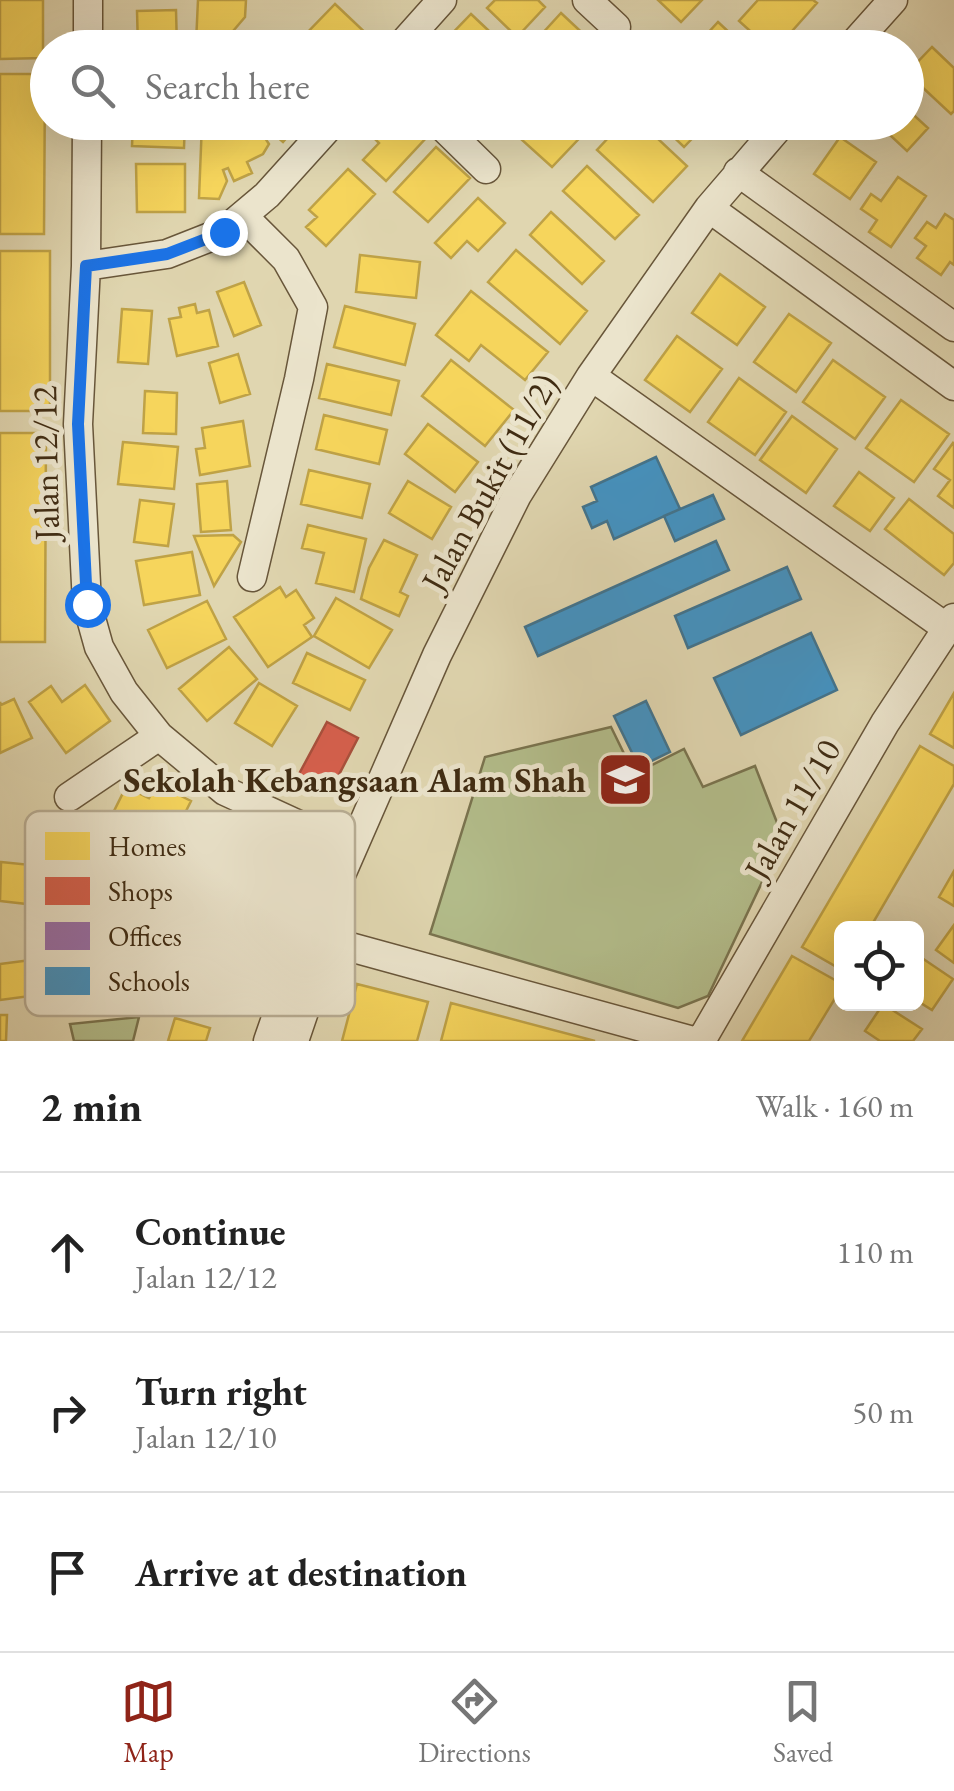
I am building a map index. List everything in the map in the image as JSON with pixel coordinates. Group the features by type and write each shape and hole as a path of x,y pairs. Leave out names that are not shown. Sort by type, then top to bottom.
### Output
{"street":[{"path":"88,0 88,30"},
{"path":"415,30 442,0"},
{"path":"587,0 616,27"},
{"path":"864,30 886,2"},
{"name":"Jalan 12/12","path":"87,140 86,266 78,424 87,604 99,647 124,692 159,736 225,792 266,811"},
{"path":"86,266 167,254 224,232 267,195 317,140"},
{"path":"456,140 486,169"},
{"name":"Jalan Bukit (11/2)","path":"355,841 438,655 517,495 592,376 710,208 767,140"},
{"path":"738,172 954,327"},
{"path":"710,208 943,377 954,336"},
{"path":"242,216 286,259 312,307 300,379 252,577"},
{"path":"592,376 950,623"},
{"name":"Jalan 11/10","path":"701,1041 884,724 950,623"},
{"path":"68,797 159,736"},
{"path":"355,941 693,1041"},
{"name":"Jalan Bukit (11/2)","path":"268,1041 279,1016"},
{"name":"Jalan Bukit (11/2)","path":"294,1041 300,1016"}],"green space":[{"path":"611,727 634,774 684,749 703,787 755,766 783,838 708,996 678,1008 430,934 485,757"},
{"path":"139,1017 133,1041 74,1041 70,1024"}],"building: Homes":[{"path":"0,0 43,0 43,30 30,30 30,58 0,59"},
{"path":"198,0 246,0 245,17 234,30 197,30"},
{"path":"495,0 538,0 545,7 524,30 510,30 487,8"},
{"path":"658,0 702,0 681,22"},
{"path":"758,0 817,3 793,30 749,30 739,21"},
{"path":"335,4 362,30 310,30"},
{"path":"176,10 177,30 138,30 137,11"},
{"path":"561,13 579,30 545,30"},
{"path":"471,14 488,30 456,30"},
{"path":"718,22 727,30 711,30"},
{"path":"932,47 954,68 951,114 924,89 924,55"},
{"path":"0,74 30,74 30,140 45,140 44,234 0,234"},
{"path":"132,140 184,140 184,148 132,146"},
{"path":"201,140 266,140 269,144 263,154 247,162 252,173 234,181 228,168 223,170 227,181 219,199 199,198"},
{"path":"376,140 424,140 386,181 363,160 379,143"},
{"path":"522,140 578,140 552,167"},
{"path":"606,140 659,140 687,166 653,202 597,150"},
{"path":"838,140 844,140 876,162 850,199 814,174"},
{"path":"895,140 917,140 907,151"},
{"path":"436,147 470,178 428,222 394,192"},
{"path":"136,164 185,164 185,212 137,212"},
{"path":"587,166 639,215 615,239 563,191"},
{"path":"348,169 375,194 326,246 306,227 317,217 309,210"},
{"path":"898,177 926,196 891,247 869,232 877,220 861,209 871,194 881,201"},
{"path":"478,198 505,223 478,251 467,241 451,258 435,243"},
{"path":"551,212 604,261 582,284 530,235"},
{"path":"945,214 954,220 954,265 950,262 941,275 917,258 926,246 915,238 927,222 936,228"},
{"path":"516,250 587,311 560,344 488,282"},
{"path":"0,251 50,251 50,411 0,411"},
{"path":"360,255 420,262 416,298 356,292"},
{"path":"720,274 765,307 737,345 692,313"},
{"path":"244,282 261,325 234,336 217,292"},
{"path":"471,291 548,352 525,380 481,345 469,361 436,335"},
{"path":"195,304 197,313 209,310 218,346 177,356 169,319 181,317 179,308"},
{"path":"345,306 415,324 405,365 334,347"},
{"path":"122,309 152,311 148,364 118,362"},
{"path":"789,314 831,343 796,392 754,362"},
{"path":"677,336 722,369 690,412 645,380"},
{"path":"238,354 250,394 220,403 209,363"},
{"path":"451,360 514,410 485,446 422,396"},
{"path":"833,360 885,397 855,439 803,402"},
{"path":"327,364 399,381 391,415 319,398"},
{"path":"739,378 786,412 755,455 708,422"},
{"path":"145,391 177,393 176,434 143,433"},
{"path":"901,400 949,434 914,482 866,448"},
{"path":"324,415 387,430 379,464 316,449"},
{"path":"792,416 837,449 806,493 760,460"},
{"path":"243,421 250,466 200,475 196,449 205,448 202,428"},
{"path":"428,424 478,462 455,492 405,454"},
{"path":"0,433 46,433 45,642 0,642"},
{"path":"123,442 178,447 174,489 118,484"},
{"path":"953,443 954,508 938,496 950,480 934,469"},
{"path":"309,470 370,484 362,518 301,504"},
{"path":"859,472 894,498 870,531 834,506"},
{"path":"227,481 231,530 201,532 197,484"},
{"path":"408,481 451,507 432,539 389,513"},
{"path":"909,499 954,534 954,563 944,575 885,529"},
{"path":"140,500 174,504 168,546 134,542"},
{"path":"308,525 366,539 354,592 316,583 324,553 302,548"},
{"path":"233,535 241,542 214,586 194,536"},
{"path":"384,540 417,555 400,592 408,596 399,616 361,599 369,568"},
{"path":"192,552 200,595 144,605 136,561"},
{"path":"280,587 286,597 296,590 314,618 304,625 312,637 268,667 234,617"},
{"path":"336,598 392,630 369,668 314,636"},
{"path":"207,601 226,639 167,668 148,630"},
{"path":"229,647 257,679 207,721 179,689"},
{"path":"307,653 365,680 350,710 293,683"},
{"path":"259,683 297,706 272,746 235,723"},
{"path":"85,685 110,721 66,753 29,702 51,686 62,702"},
{"path":"954,693 954,748 930,734"},
{"path":"14,699 32,738 0,753 0,702 1,705"},
{"path":"920,746 954,766 954,784 874,921 834,921 834,965 802,947"},
{"path":"157,784 191,801 186,811 114,811 126,787 149,798"},
{"path":"1,862 25,864 25,904 0,901"},
{"path":"954,871 954,906 939,897"},
{"path":"954,925 954,963 936,950"},
{"path":"792,956 834,980 834,1000 809,1041 742,1041"},
{"path":"924,959 953,979 932,1010 924,1005"},
{"path":"25,961 25,997 0,1000 0,964"},
{"path":"357,984 428,1002 417,1041 342,1041 349,1016 355,1016"},
{"path":"451,1003 595,1041 441,1041"},
{"path":"878,1011 894,1011 922,1029 913,1041 880,1041 865,1031"},
{"path":"0,1015 7,1015 6,1041 0,1041"},
{"path":"175,1018 210,1028 206,1041 168,1041"}],"building: Shops":[{"path":"327,722 358,738 331,790 299,774"}],"building: Schools":[{"path":"656,457 680,509 614,539 607,521 592,528 583,507 597,501 591,487"},
{"path":"713,495 724,519 675,541 664,516"},
{"path":"716,541 729,570 538,656 525,627"},
{"path":"787,567 801,599 688,648 675,616"},
{"path":"811,633 837,690 741,735 714,678"},
{"path":"646,701 670,752 639,767 614,716"}],"place":[{"name":"Sekolah Kebangsaan Alam Shah","path":"625,779"}],"route":[{"path":"87,604 78,424 86,266 167,254 224,232"}]}
